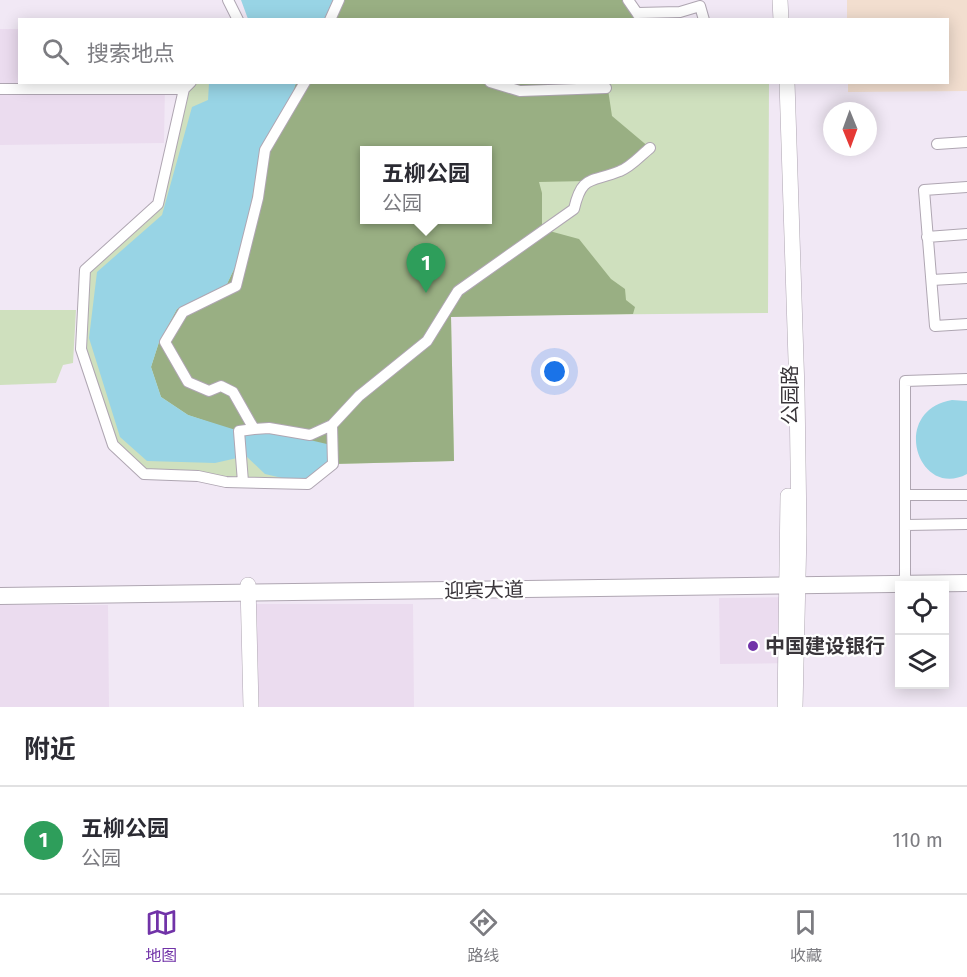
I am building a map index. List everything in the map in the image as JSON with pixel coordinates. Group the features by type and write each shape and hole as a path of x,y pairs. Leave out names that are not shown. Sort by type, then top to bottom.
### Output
{"main road":[{"name":"迎宾大道","path":"793,582 967,575"},
{"name":"迎宾大道","path":"0,596 248,589 793,582 967,583"},
{"name":"迎宾大道","path":"0,588 248,589"}],"street":[{"path":"228,0 237,18"},
{"path":"331,18 339,0"},
{"path":"628,0 640,16 680,12 701,3 704,18"},
{"path":"780,0 781,18"},
{"path":"785,0 786,18"},
{"path":"254,429 233,392 221,386 210,391 188,382 165,342 183,312 236,286 258,198 265,150 304,84"},
{"path":"497,84 520,91 606,88"},
{"name":"公园路","path":"782,84 793,582 785,707"},
{"path":"787,84 798,391 793,582 795,707"},
{"path":"0,89 187,86 158,204 85,270 81,349 113,445 144,474 243,482 308,484 333,464 332,425"},
{"path":"937,144 967,142"},
{"path":"243,482 239,431 269,428 310,435 332,425 359,396 427,340 458,291 574,209 578,191 587,181 622,170 650,148"},
{"path":"967,187 924,190 935,326 967,324"},
{"path":"927,237 967,234"},
{"path":"932,280 967,278"},
{"path":"906,577 905,381 967,379"},
{"path":"906,495 967,495"},
{"path":"906,525 967,524"},
{"path":"248,589 251,707"}],"shaded area":[{"path":"847,0 967,0 967,91 848,92 848,84 949,84 949,18 847,18"},
{"path":"0,29 18,29 18,84 165,84 164,143 0,145"},
{"path":"792,597 792,663 720,664 719,598"},
{"path":"252,604 413,604 414,707 255,707"},
{"path":"0,605 108,605 109,707 0,707"}],"green space":[{"path":"339,0 628,0 641,18 331,18"},
{"path":"191,84 769,84 768,313 451,316 454,461 334,464 308,484 144,474 113,445 81,349 85,270 158,204"},
{"path":"296,84 607,84 612,116 650,148 622,170 587,181 539,182 542,193 542,229 579,239 611,279 625,289 626,300 635,307 633,314 451,317 454,461 333,464 188,415 161,397 151,367 159,342 177,309 227,284 243,250 261,146 279,132"},
{"path":"0,310 76,310 73,363 63,365 56,383 0,385"}],"water":[{"path":"241,0 339,0 331,15 326,18 248,18"},
{"path":"209,84 296,84 279,132 261,146 243,250 227,284 177,309 159,342 151,367 161,397 188,415 239,431 259,428 331,445 333,464 308,484 265,474 246,456 215,463 147,461 120,437 89,338 97,272 162,215 192,107 208,100"},
{"path":"952,400 967,401 967,474 950,479 935,475 924,465 918,451 916,435 921,420 933,407"}],"place":[{"name":"五柳公园","path":"426,293"},
{"name":"中国建设银行","path":"753,646"}]}
